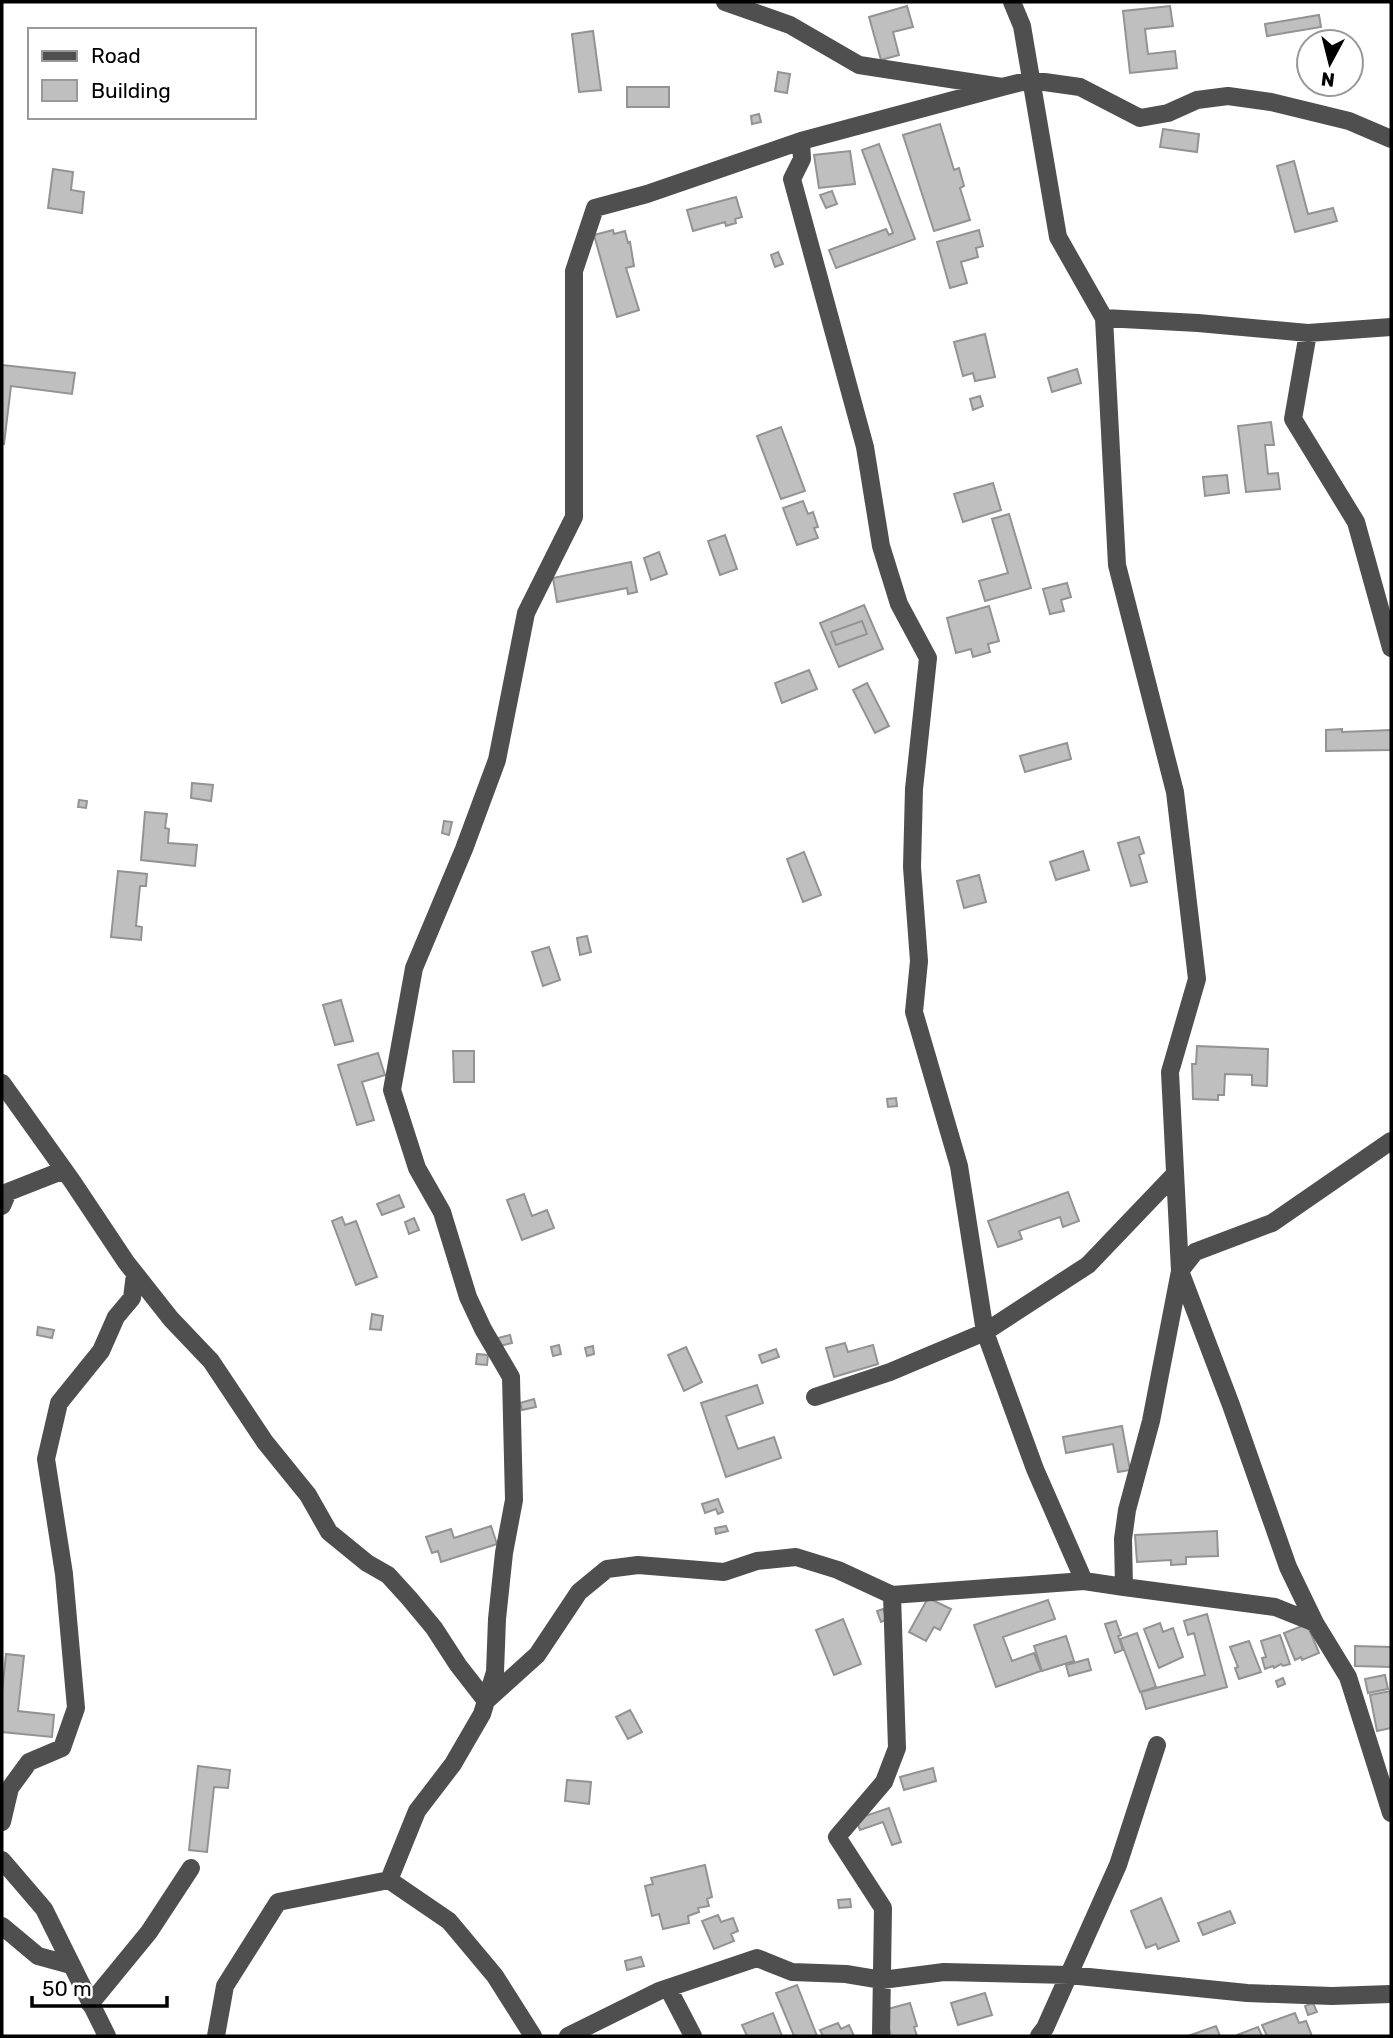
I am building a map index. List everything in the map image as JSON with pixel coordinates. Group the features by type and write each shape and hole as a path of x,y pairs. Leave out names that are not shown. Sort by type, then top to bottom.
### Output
{"street":[{"path":"725,2 790,24 859,65 1002,87"},
{"path":"1012,2 1022,26 1058,237 1104,318 1117,565 1175,792 1197,979 1170,1072 1180,1270 1151,1421 1127,1510 1123,1539 1124,1587"},
{"path":"389,1880 417,1811 453,1763 482,1714 495,1672 504,1553 514,1500 511,1377 482,1329 468,1297 442,1212 417,1168 392,1090 414,968 464,849 497,760 526,613 574,517 573,271 595,208 646,194 801,141 1030,80 1080,87 1140,118 1168,113 1197,100 1228,96 1271,102 1349,121 1391,139"},
{"path":"801,141 802,159 792,179 865,447 881,546 899,604 928,659 914,789 912,867 919,961 914,1012 959,1166 985,1332 1035,1469 1083,1581"},
{"path":"1104,318 1198,323 1308,334 1391,327"},
{"path":"1308,334 1293,419 1356,522 1391,648"},
{"path":"2,1083 135,1274 211,1361 265,1442 308,1495 329,1532 367,1563 388,1575 402,1590 434,1628 486,1701"},
{"path":"1180,1270 1195,1252 1272,1223 1391,1142"},
{"path":"2,1206 8,1192 64,1170"},
{"path":"815,1398 890,1372 985,1332 1087,1265 1175,1174"},
{"path":"1180,1270 1231,1405 1287,1567 1315,1623 1348,1677 1391,1813"},
{"path":"2,1822 9,1788 29,1762 62,1748 76,1708 64,1574 46,1459 59,1403 101,1350 116,1317 132,1297 135,1274"},
{"path":"486,1701 537,1655 579,1592 607,1569 638,1565 724,1572 757,1561 796,1557 838,1570 892,1595 1083,1581 1275,1607 1315,1623"},
{"path":"881,2036 883,1908 836,1837 884,1782 897,1748 892,1595"},
{"path":"1039,2036 1118,1865 1157,1745"},
{"path":"2,1860 44,1909 107,2036"},
{"path":"90,2004 149,1931 191,1868"},
{"path":"216,2036 225,1986 278,1902 389,1880 449,1921 495,1976 533,2036"},
{"path":"2,1926 38,1956 71,1965"},
{"path":"568,2036 668,1988 757,1958 792,1972 846,1974 882,1980 944,1972 1069,1975 1247,1993 1332,1996 1391,1994"},
{"path":"668,1988 693,2036"}],"building":[{"path":"907,6 913,27 893,32 899,55 881,60 869,17"},
{"path":"1170,6 1173,26 1145,29 1148,54 1175,51 1177,68 1130,73 1123,11"},
{"path":"1319,15 1321,27 1295,28 1295,31 1267,36 1265,24"},
{"path":"593,31 601,90 579,92 572,34"},
{"path":"778,72 790,74 787,93 775,91"},
{"path":"627,87 669,87 669,107 627,107"},
{"path":"759,114 761,122 752,124 751,116"},
{"path":"940,124 954,170 959,168 964,186 960,188 970,220 934,231 903,135"},
{"path":"1163,129 1199,134 1197,152 1160,147"},
{"path":"879,144 915,239 836,268 829,250 886,229 889,235 893,233 862,150"},
{"path":"850,151 855,184 819,188 814,155"},
{"path":"1294,161 1308,214 1333,208 1337,221 1295,232 1277,166"},
{"path":"53,169 73,172 71,190 84,192 82,213 48,208"},
{"path":"832,191 837,204 826,208 820,195"},
{"path":"736,197 742,217 735,219 736,223 726,226 725,222 693,231 687,210"},
{"path":"613,230 614,234 625,231 628,243 630,242 634,266 626,268 639,310 617,317 594,235"},
{"path":"979,230 983,246 976,248 978,257 961,262 967,283 950,288 937,242"},
{"path":"778,252 783,264 775,267 771,255"},
{"path":"985,334 995,377 975,381 973,373 963,376 954,342"},
{"path":"2,365 75,373 72,394 11,386 4,444 2,443"},
{"path":"1077,369 1081,383 1052,392 1048,378"},
{"path":"980,396 983,406 973,410 970,399"},
{"path":"1271,422 1274,445 1265,445 1268,474 1278,473 1280,489 1246,492 1238,426"},
{"path":"781,427 805,491 781,499 757,436"},
{"path":"1227,475 1229,493 1205,496 1203,477"},
{"path":"993,483 1001,510 963,522 954,494"},
{"path":"803,501 808,514 813,512 818,538 797,545 783,508"},
{"path":"1009,514 1031,588 985,601 979,581 1008,573 992,519"},
{"path":"725,535 737,569 720,575 708,541"},
{"path":"659,552 667,574 651,580 644,558"},
{"path":"631,562 637,592 628,594 627,588 557,602 553,578"},
{"path":"1067,583 1071,597 1061,600 1064,611 1050,614 1043,589"},
{"path":"864,605 883,649 839,667 820,623","holes":["862,621 867,634 836,645 831,632"]},
{"path":"989,606 999,641 988,644 990,652 973,657 971,649 956,653 947,618"},
{"path":"862,621 867,634 836,645 831,632"},
{"path":"809,670 817,689 782,703 775,683"},
{"path":"867,683 889,726 875,733 853,690"},
{"path":"1342,729 1342,732 1391,730 1391,750 1326,751 1326,730"},
{"path":"1067,743 1071,759 1025,772 1020,756"},
{"path":"192,783 213,785 211,801 191,798"},
{"path":"79,800 87,801 86,808 78,807"},
{"path":"145,812 167,814 165,828 169,829 168,843 197,845 195,866 141,860"},
{"path":"444,821 452,822 449,835 442,833"},
{"path":"1139,837 1144,853 1139,855 1147,882 1131,886 1118,843"},
{"path":"1083,851 1089,870 1056,880 1050,862"},
{"path":"804,852 821,895 803,902 787,859"},
{"path":"118,871 147,874 146,886 140,886 136,926 142,927 141,940 111,937"},
{"path":"979,875 986,902 964,908 957,881"},
{"path":"587,936 591,952 580,955 577,938"},
{"path":"549,947 560,980 543,986 532,952"},
{"path":"341,1000 353,1041 335,1045 323,1005"},
{"path":"1197,1046 1268,1049 1267,1086 1252,1085 1252,1075 1225,1074 1224,1095 1218,1095 1218,1100 1193,1099 1192,1064 1196,1064"},
{"path":"453,1051 474,1051 474,1082 454,1082"},
{"path":"378,1053 385,1075 362,1082 374,1120 357,1125 338,1065"},
{"path":"896,1098 897,1106 888,1107 887,1099"},
{"path":"1068,1192 1079,1221 1063,1227 1060,1217 1019,1231 1022,1239 998,1247 988,1221"},
{"path":"524,1194 532,1216 547,1210 554,1228 522,1240 507,1200"},
{"path":"399,1195 404,1207 382,1215 377,1204"},
{"path":"342,1217 345,1225 356,1221 377,1277 356,1285 332,1221"},
{"path":"414,1218 419,1230 409,1234 405,1222"},
{"path":"372,1314 383,1316 381,1330 370,1329"},
{"path":"38,1327 54,1330 52,1338 37,1335"},
{"path":"510,1335 512,1343 500,1346 498,1338"},
{"path":"845,1343 848,1352 873,1345 878,1364 834,1377 826,1348"},
{"path":"559,1345 561,1354 553,1356 551,1347"},
{"path":"593,1346 594,1354 587,1356 585,1348"},
{"path":"686,1347 702,1382 684,1391 668,1355"},
{"path":"776,1349 779,1357 762,1363 759,1355"},
{"path":"477,1354 488,1355 487,1365 476,1364"},
{"path":"757,1385 763,1403 726,1416 738,1449 774,1437 781,1458 726,1477 701,1403"},
{"path":"534,1399 536,1407 522,1410 520,1403"},
{"path":"1122,1426 1130,1470 1118,1472 1113,1444 1066,1453 1063,1437"},
{"path":"718,1499 723,1512 718,1514 716,1509 705,1513 702,1504"},
{"path":"491,1526 497,1544 441,1562 438,1551 432,1553 426,1537 451,1529 454,1538"},
{"path":"726,1526 728,1531 716,1534 715,1528"},
{"path":"1217,1531 1218,1556 1186,1557 1186,1564 1171,1565 1171,1560 1137,1562 1135,1535"},
{"path":"928,1598 951,1609 940,1630 934,1627 926,1641 909,1632"},
{"path":"1048,1600 1055,1619 1003,1637 1012,1661 1034,1653 1041,1671 996,1687 974,1625"},
{"path":"883,1609 888,1619 881,1622 877,1611"},
{"path":"1207,1614 1227,1687 1146,1709 1141,1692 1205,1675 1194,1633 1188,1635 1184,1621"},
{"path":"843,1619 861,1664 834,1675 816,1630"},
{"path":"1116,1621 1123,1650 1115,1653 1105,1624"},
{"path":"1160,1623 1163,1632 1173,1628 1183,1657 1159,1668 1144,1629"},
{"path":"1307,1624 1319,1653 1295,1660 1284,1633"},
{"path":"1137,1633 1156,1687 1140,1692 1120,1639"},
{"path":"1280,1635 1290,1664 1265,1669 1262,1658 1266,1657 1261,1641"},
{"path":"1066,1636 1074,1661 1042,1671 1034,1646"},
{"path":"1249,1641 1261,1672 1239,1679 1235,1668 1238,1667 1230,1647"},
{"path":"1355,1646 1391,1647 1391,1667 1355,1666"},
{"path":"6,1654 24,1656 18,1711 54,1715 52,1737 2,1732"},
{"path":"1088,1659 1091,1670 1069,1676 1066,1665"},
{"path":"1385,1675 1388,1689 1368,1693 1365,1679"},
{"path":"1283,1678 1285,1684 1278,1687 1276,1681"},
{"path":"1391,1691 1391,1728 1377,1731 1370,1695"},
{"path":"630,1710 642,1732 628,1739 616,1717"},
{"path":"198,1766 230,1770 228,1788 214,1787 207,1852 189,1850"},
{"path":"933,1768 936,1781 904,1790 900,1777"},
{"path":"567,1780 591,1782 589,1804 565,1801"},
{"path":"889,1808 901,1842 892,1845 883,1822 860,1830 856,1819"},
{"path":"705,1865 712,1897 707,1899 709,1906 698,1908 699,1912 688,1916 689,1923 663,1929 659,1914 652,1916 645,1886 653,1884 651,1878"},
{"path":"1161,1898 1179,1941 1158,1949 1156,1944 1146,1948 1131,1911"},
{"path":"850,1899 851,1907 839,1908 838,1900"},
{"path":"1230,1911 1235,1923 1203,1935 1198,1923"},
{"path":"718,1915 721,1922 733,1918 738,1931 731,1934 734,1941 714,1949 702,1921"},
{"path":"641,1957 644,1966 627,1970 625,1961"},
{"path":"797,1985 817,2036 794,2036 776,1993"},
{"path":"985,1993 992,2015 958,2025 951,2003"},
{"path":"910,2003 917,2036 891,2036 884,2010"},
{"path":"1313,2003 1317,2012 1308,2015 1305,2006"},
{"path":"773,2013 782,2036 747,2036 742,2025"},
{"path":"1295,2013 1299,2023 1306,2021 1312,2036 1267,2036 1262,2025"},
{"path":"838,2023 841,2029 849,2025 854,2036 823,2036 820,2030"},
{"path":"1216,2026 1220,2036 1188,2036"},
{"path":"1258,2027 1262,2036 1237,2036 1237,2035"}]}
